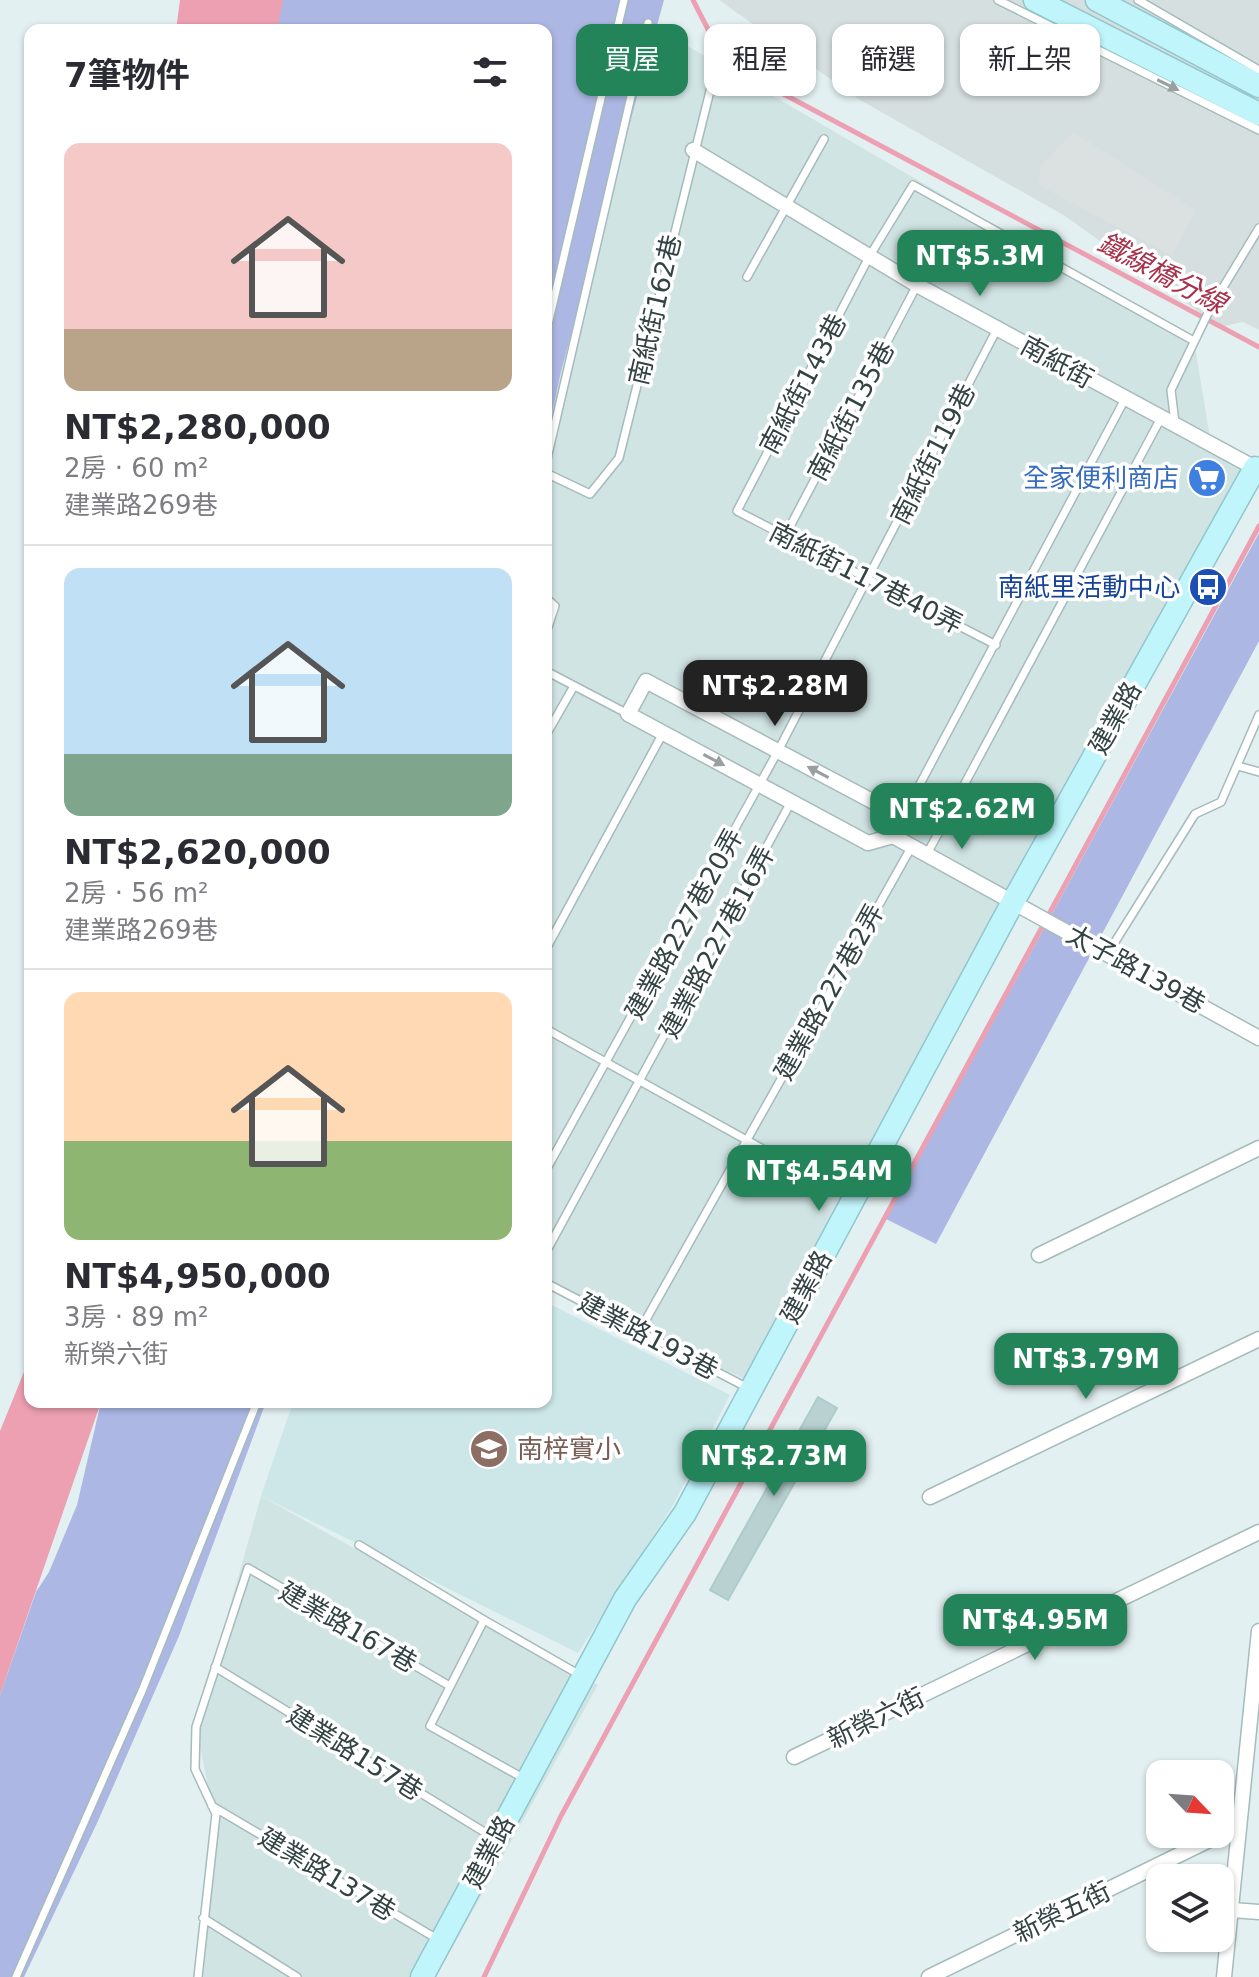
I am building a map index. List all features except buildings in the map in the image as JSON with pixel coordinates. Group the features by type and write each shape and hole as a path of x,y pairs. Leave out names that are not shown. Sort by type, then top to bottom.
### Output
{"street":[{"path":"1035,0 1259,114"},
{"path":"1097,0 1259,86"},
{"name":"南紙街","path":"693,150 917,285 1257,469"},
{"name":"建業路","path":"422,1977 582,1676 625,1599 685,1513 1014,900 1257,469"},
{"path":"646,681 778,751 887,809 893,836 868,843 628,714 646,681"},
{"name":"太子路139巷","path":"893,836 1014,900 1259,1038"},
{"path":"1039,1255 1259,1148"},
{"path":"930,1497 1259,1339"},
{"name":"新榮六街","path":"794,1757 1259,1532"},
{"path":"1234,1882 1259,1631"},
{"name":"新榮五街","path":"929,1977 1238,1826"},
{"path":"1234,1910 1259,1912"},
{"path":"1224,1977 1227,1952"}],"lane":[{"path":"552,307 624,0"},
{"path":"998,0 1259,130"},
{"path":"1138,0 1259,70"},
{"path":"552,437 648,23"},
{"name":"南紙街162巷","path":"552,476 590,494 619,458 708,96"},
{"path":"747,277 824,139"},
{"name":"南紙街143巷","path":"737,511 869,257 913,185 1194,341"},
{"path":"1175,425 1171,390 1210,309 1259,228"},
{"name":"南紙街135巷","path":"785,536 917,285"},
{"name":"南紙街119巷","path":"778,751 870,579 997,329"},
{"path":"893,836 1125,399"},
{"path":"927,854 1161,418"},
{"name":"南紙街117巷40弄","path":"737,511 996,645"},
{"path":"552,674 628,714"},
{"path":"552,724 574,686"},
{"path":"1108,953 1195,814 1221,802 1259,715"},
{"path":"552,938 663,733"},
{"name":"建業路227巷20弄","path":"552,1160 778,751"},
{"path":"1238,766 1259,772"},
{"name":"建業路227巷16弄","path":"552,1241 642,1081 791,802"},
{"name":"建業路227巷2弄","path":"639,1332 912,846"},
{"path":"552,1032 853,1199"},
{"name":"建業路193巷","path":"552,1286 750,1390"},
{"path":"16,1977 142,1691 255,1408"},
{"path":"359,1545 582,1676"},
{"name":"建業路167巷","path":"215,1667 248,1568 448,1685"},
{"name":"建業路167巷","path":"484,1620 448,1685 430,1726 527,1780"},
{"path":"198,1977 216,1814 195,1769 196,1727 215,1667"},
{"name":"建業路157巷","path":"215,1667 496,1840"},
{"name":"建業路137巷","path":"212,1806 441,1942"},
{"path":"203,1918 297,1977"}],"shaded area":[{"path":"180,0 283,0 278,24 177,24"},
{"path":"265,0 664,0 657,24 576,24 576,96 637,96 552,414 552,24 262,24"},
{"path":"719,0 1259,0 1259,330 1243,322 1220,327 1065,216 854,96 944,96 944,24 832,24 832,80 816,69 816,24 753,24"},
{"path":"688,46 704,56 704,96 773,96 1194,341 1211,444 1255,468 760,1386 552,1290 552,388 629,96 688,96"},
{"path":"1073,132 1196,210 1172,256 1039,185 1040,167"},
{"path":"1259,533 1259,641 936,1244 886,1219"},
{"name":"南梓實小","path":"552,1305 730,1395 671,1509 578,1653 261,1496 291,1408 552,1408"},
{"path":"24,1372 24,1408 99,1408 0,1695 0,1431"},
{"path":"100,1408 264,1408 179,1636 98,1821 24,1977 0,1977 0,1695 36,1592 49,1572 77,1505"},
{"path":"261,1496 598,1685 436,1977 199,1977 212,1806 196,1727"}],"waterway":[{"name":"鐵線橋分線","path":"693,0 715,43 744,73 1259,347"},
{"path":"484,1977 561,1816 1259,526"}],"place":[{"name":"全家便利商店","path":"1207,478"},
{"name":"南紙里活動中心","path":"1208,587"},
{"name":"南梓實小","path":"489,1449"}]}
